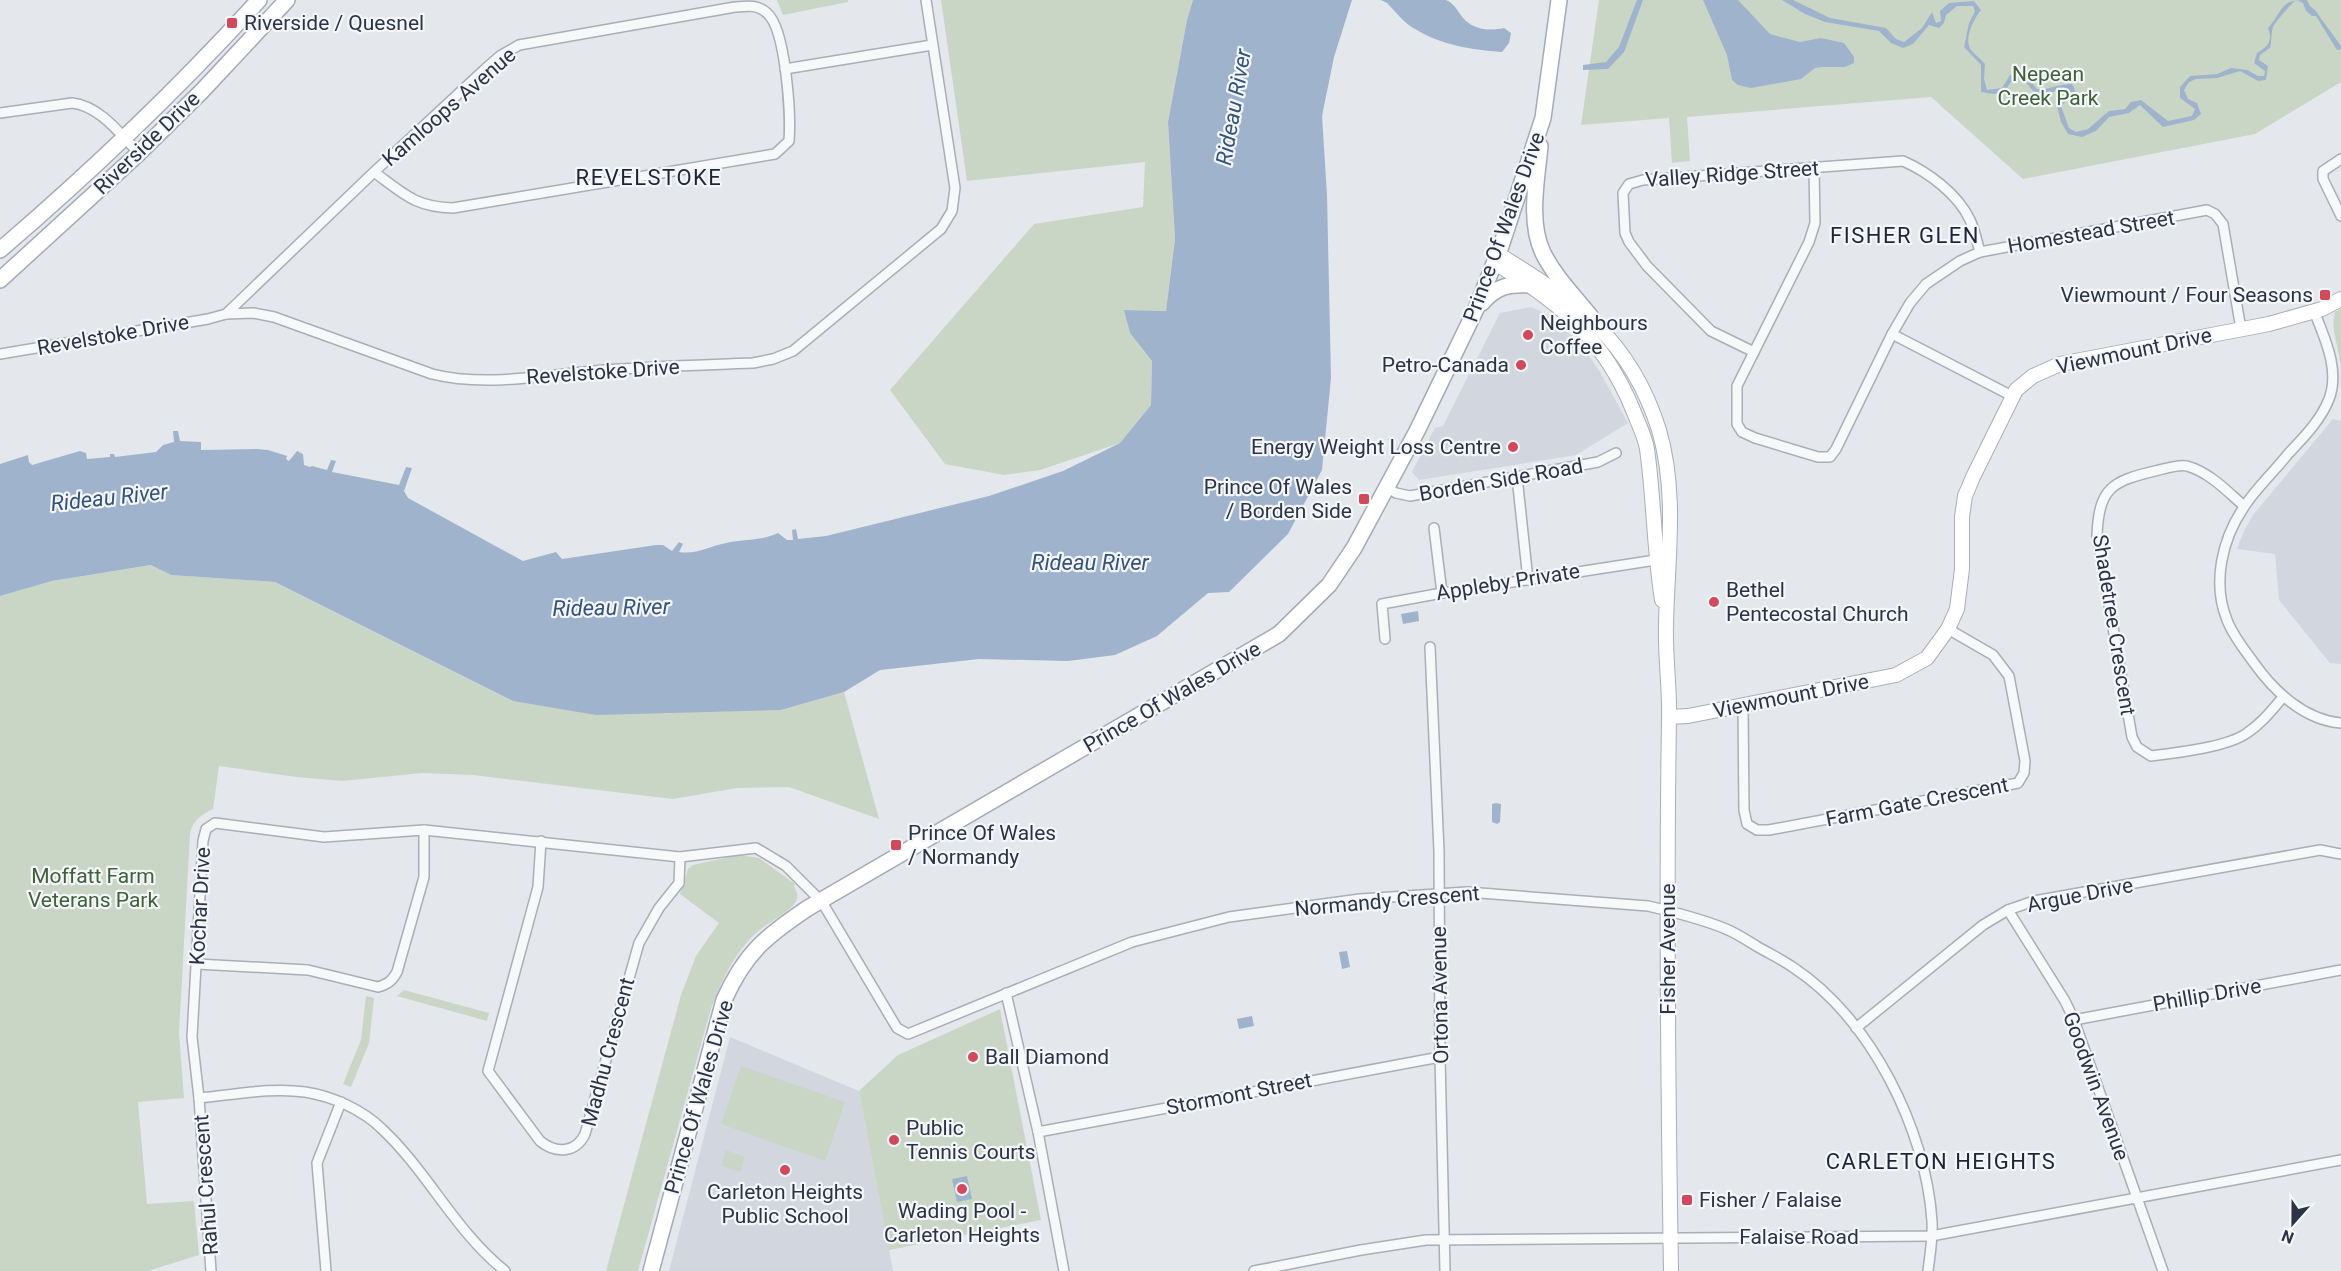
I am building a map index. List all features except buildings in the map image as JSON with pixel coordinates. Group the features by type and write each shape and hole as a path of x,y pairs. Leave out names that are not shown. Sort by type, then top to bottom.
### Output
{"main road":[{"name":"Riverside Drive","path":"0,250 125,139 201,64 259,0"},
{"name":"Prince Of Wales Drive","path":"651,1271 716,1023 734,977 761,943 779,928 822,902 1279,634 1329,585 1354,548 1417,431 1476,309 1496,259 1543,118 1559,0"},
{"name":"Riverside Drive","path":"0,280 139,153 202,91 280,2"},
{"path":"1543,118 1536,202 1536,234 1542,252 1551,267 1591,317"},
{"name":"Fisher Avenue","path":"1496,259 1571,317 1592,339 1623,385 1646,448 1655,559 1666,626"},
{"name":"Fisher Avenue","path":"1496,259 1546,284 1591,317 1623,354 1637,379 1659,430 1666,468 1670,558 1666,626 1669,717 1671,1271"},
{"path":"1476,309 1490,294 1503,285 1532,285"},
{"name":"Viewmount Drive","path":"1669,717 1688,716 1743,706 1896,675 1927,658 1948,628 1957,609 1965,496 2012,396 2033,376 2060,363 2269,324 2314,311 2341,299"},
{"path":"1623,385 1637,379"}],"street":[{"name":"Revelstoke Drive","path":"0,354 226,314 253,313 274,317 432,374 453,379 495,381 606,369 753,363 773,359 793,351 913,252 940,229 952,211 955,188 926,0"},
{"name":"Kamloops Avenue","path":"226,314 374,172 500,56 519,45 735,7 755,6 768,14 774,23 785,69"},
{"path":"374,172 410,199 431,207 453,208 775,154 789,141 790,120 785,69 932,45"},
{"path":"0,113 79,104 100,115 139,153"},
{"path":"2341,159 2323,171 2323,179 2341,216"},
{"name":"Valley Ridge Street","path":"1754,352 1711,331 1647,266 1629,242 1625,233 1623,193 1629,184 1643,180 1903,161 1922,169 1960,204 1971,221 1980,252"},
{"name":"Homestead Street","path":"1814,168 1815,223 1809,242 1737,387 1737,424 1742,432 1755,438 1825,458 1830,457 1910,303 1926,284 1960,261 1980,252 2207,210 2215,214 2223,224 2241,329"},
{"path":"2314,311 2327,344 2332,365 2329,398 2310,430 2244,506 2232,526 2223,553 2219,580 2226,619 2236,638 2259,670 2283,697 2314,716 2341,723"},
{"path":"1892,334 2012,396"},
{"name":"Borden Side Road","path":"1386,487 1396,493 1410,496 1599,462 1616,453"},
{"name":"Shadetree Crescent","path":"2244,506 2205,473 2184,465 2127,478 2109,488 2098,513 2097,535 2132,737 2137,747 2151,756 2226,742 2245,735 2261,723 2283,697"},
{"path":"1517,477 1528,580"},
{"path":"1434,528 1442,593"},
{"name":"Appleby Private","path":"1385,639 1382,604 1670,558"},
{"name":"Farm Gate Crescent","path":"1743,706 1744,810 1747,824 1757,830 1769,830 2018,783 2024,773 2025,761 2008,676 1993,655 1948,628"},
{"name":"Ortona Avenue","path":"1430,647 1439,851 1440,1057 1445,1271"},
{"name":"Kochar Drive","path":"199,1098 192,1037 203,841 206,829 215,823 324,837 424,830 680,857 756,848 777,859 798,875 822,902"},
{"path":"197,964 308,970 378,987 387,984 393,980 397,972 424,877 424,830"},
{"name":"Madhu Crescent","path":"541,841 538,887 488,1071 540,1141 547,1146 564,1151 582,1142 639,943 659,908 679,883 680,857"},
{"name":"Argue Drive","path":"1856,1028 1983,926 2008,910 2034,901 2320,850 2341,854"},
{"name":"Normandy Crescent","path":"822,902 894,1022 908,1034 1132,942 1228,917 1360,899 1479,892 1648,906 1729,930 1795,968 1823,993 1872,1048 1893,1086 1912,1129 1929,1201 1931,1236 1928,1271"},
{"name":"Goodwin Avenue","path":"2008,910 2074,1020 2163,1271"},
{"name":"Phillip Drive","path":"2074,1020 2341,970"},
{"path":"1006,993 1038,1132 1064,1271"},
{"name":"Stormont Street","path":"1038,1132 1440,1057"},
{"path":"199,1098 273,1091 304,1092 341,1102 381,1128 462,1228 490,1259 505,1271"},
{"name":"Rahul Crescent","path":"199,1098 211,1271"},
{"path":"326,1271 317,1163 341,1102"},
{"name":"Falaise Road","path":"1254,1271 1426,1240 1931,1236 2341,1160"}],"shaded area":[{"path":"1531,307 1550,316 1579,342 1600,372 1628,423 1576,455 1419,480 1412,472 1435,428 1443,426 1500,313"},
{"path":"2333,419 2341,421 2341,664 2330,663 2279,600 2275,554 2237,549 2253,515"},
{"name":"Carleton Heights Public School","path":"730,1037 859,1091 893,1271 669,1271"}],"green space":[{"path":"777,0 848,0 848,2 783,15"},
{"path":"941,0 1193,0 1187,20 1168,122 1175,239 1166,311 1125,310 1130,333 1152,361 1151,405 1120,443 1040,470 1004,475 945,464 890,390 1034,224 1143,207 1145,162 967,181"},
{"name":"Nepean Creek Park","path":"1599,0 2341,0 2341,82 2255,134 2023,179 1931,97 1687,117 1690,161 1672,163 1669,118 1581,125"},
{"path":"2341,309 2341,368 2334,333 2334,319 2335,312"},
{"name":"Moffatt Farm Veterans Park","path":"152,565 171,575 275,582 513,701 781,710 844,692 879,819 789,787 737,788 673,799 473,775 422,773 342,781 219,766 213,809 198,819 190,834 179,1033 184,1098 138,1102 147,1204 194,1201 199,1255 148,1271 0,1271 0,596 52,581"},
{"path":"739,855 759,858 795,884 797,899 787,911 761,928 749,940 723,979 710,1012 638,1271 606,1271 681,995 696,956 719,923 680,894 688,869 693,865"},
{"path":"404,990 489,1013 487,1021 397,996"},
{"path":"366,996 374,998 369,1043 351,1087 343,1084 361,1040"},
{"path":"1000,1009 1041,1220 889,1250 859,1091 898,1055"},
{"path":"741,1066 845,1102 825,1161 721,1124"},
{"path":"726,1150 745,1157 740,1172 721,1166"}],"water":[{"name":"Rideau River","path":"1193,0 1352,0 1334,57 1322,116 1327,195 1331,378 1322,470 1288,534 1229,592 1208,593 1157,636 1115,655 1068,661 979,659 880,670 844,692 781,710 596,715 513,701 275,582 171,575 151,565 52,581 0,596 0,464 28,455 32,465 80,451 86,453 87,459 110,457 110,454 114,454 115,457 156,452 163,445 174,442 173,431 178,431 180,441 201,442 201,450 268,450 287,456 286,459 289,461 297,451 303,454 304,465 310,467 327,470 331,460 336,461 332,472 399,485 406,467 412,468 404,491 408,498 523,561 556,552 562,559 656,545 663,545 672,551 679,542 683,544 679,552 685,553 778,533 787,540 793,540 792,530 796,529 798,539 826,536 989,496 1063,471 1120,443 1151,405 1152,361 1130,333 1124,310 1166,311 1175,239 1168,122 1187,20"},
{"path":"1381,0 1446,0 1474,26 1489,29 1504,28 1511,33 1509,43 1502,52 1446,43 1411,27"},
{"path":"1637,0 1643,0 1624,52 1608,69 1583,70 1583,65 1606,62 1619,47"},
{"path":"1703,0 1738,0 1770,34 1800,42 1821,38 1844,43 1854,57 1854,63 1845,67 1815,68 1801,79 1751,88 1738,85 1732,80 1727,55"},
{"path":"1782,0 1793,0 1830,18 1886,28 1896,39 1904,42 1922,28 1932,12 1936,23 1941,21 1940,11 1949,3 1974,1 1981,10 1970,29 1968,40 1973,52 1985,64 1984,79 1987,90 2002,88 2010,75 2025,74 2037,89 2072,84 2076,92 2061,106 2069,128 2076,132 2088,129 2109,111 2125,109 2131,102 2141,100 2168,121 2192,116 2195,109 2180,98 2180,87 2190,76 2217,74 2231,68 2247,70 2258,76 2264,76 2265,71 2254,63 2257,53 2268,43 2270,36 2268,28 2280,10 2295,1 2273,27 2270,48 2260,55 2259,60 2268,66 2266,80 2258,81 2240,71 2217,78 2196,79 2189,82 2184,90 2188,99 2197,103 2201,114 2194,120 2163,127 2140,105 2129,113 2109,117 2096,131 2082,137 2068,134 2061,122 2057,106 2067,96 2069,90 2061,88 2042,97 2036,94 2021,77 2010,83 2004,93 1981,92 1981,65 1964,47 1969,23 1975,11 1973,6 1957,6 1946,15 1944,23 1939,28 1929,25 1913,44 1903,48 1891,43 1879,31 1825,22 1805,14"},
{"path":"2307,0 2341,49 2337,50 2316,16 2312,16 2306,11 2303,3 2297,1"},
{"path":"1418,611 1419,621 1403,624 1401,614"},
{"path":"1492,804 1501,804 1500,822 1497,824 1492,822"},
{"path":"1347,951 1350,967 1342,969 1339,952"},
{"path":"1252,1016 1254,1026 1239,1029 1237,1019"},
{"name":"Wading Pool - Carleton Heights","path":"967,1176 972,1199 957,1202 952,1179"}],"place":[{"name":"Riverside / Quesnel","path":"232,23"},
{"name":"Viewmount / Four Seasons","path":"2325,295"},
{"name":"Neighbours Coffee","path":"1528,335"},
{"name":"Petro-Canada","path":"1521,365"},
{"name":"Energy Weight Loss Centre","path":"1513,447"},
{"name":"Prince Of Wales / Borden Side","path":"1364,499"},
{"name":"Bethel Pentecostal Church","path":"1714,602"},
{"name":"Prince Of Wales / Normandy","path":"896,845"},
{"name":"Ball Diamond","path":"973,1057"},
{"name":"Public Tennis Courts","path":"894,1140"},
{"name":"Carleton Heights Public School","path":"785,1170"},
{"name":"Wading Pool - Carleton Heights","path":"962,1189"},
{"name":"Fisher / Falaise","path":"1687,1200"}],"district":[{"name":"REVELSTOKE","path":"649,177"},
{"name":"FISHER GLEN","path":"1905,235"},
{"name":"CARLETON HEIGHTS","path":"1941,1161"}]}
